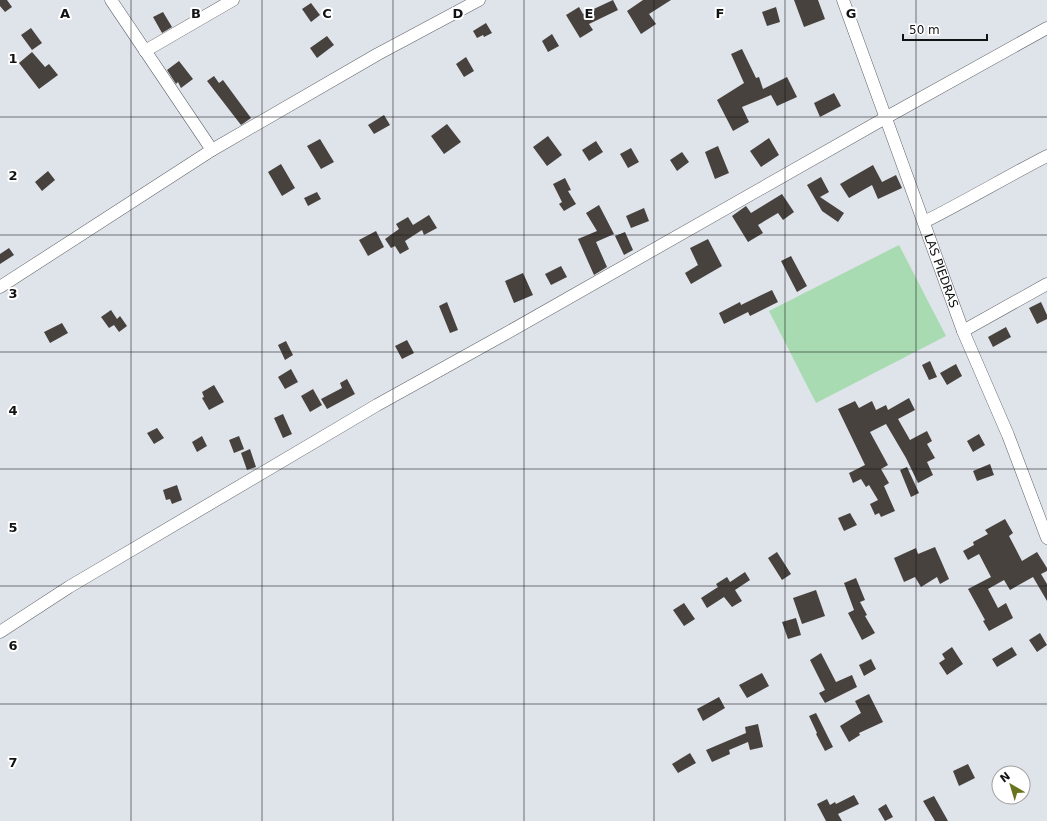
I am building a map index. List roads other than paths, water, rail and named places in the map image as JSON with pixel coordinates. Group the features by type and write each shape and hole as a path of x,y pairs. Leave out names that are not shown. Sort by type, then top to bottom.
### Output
{"street":[{"path":"111,0 212,150"},
{"path":"145,51 233,0"},
{"path":"0,287 212,150 378,54 479,0"},
{"name":"LAS PIEDRAS","path":"843,0 887,117 963,331 1008,435 1047,538"},
{"path":"0,632 69,587 376,405 505,334 1047,28"},
{"path":"924,222 972,198 1003,179 1047,156"},
{"path":"963,331 1047,284"}]}
